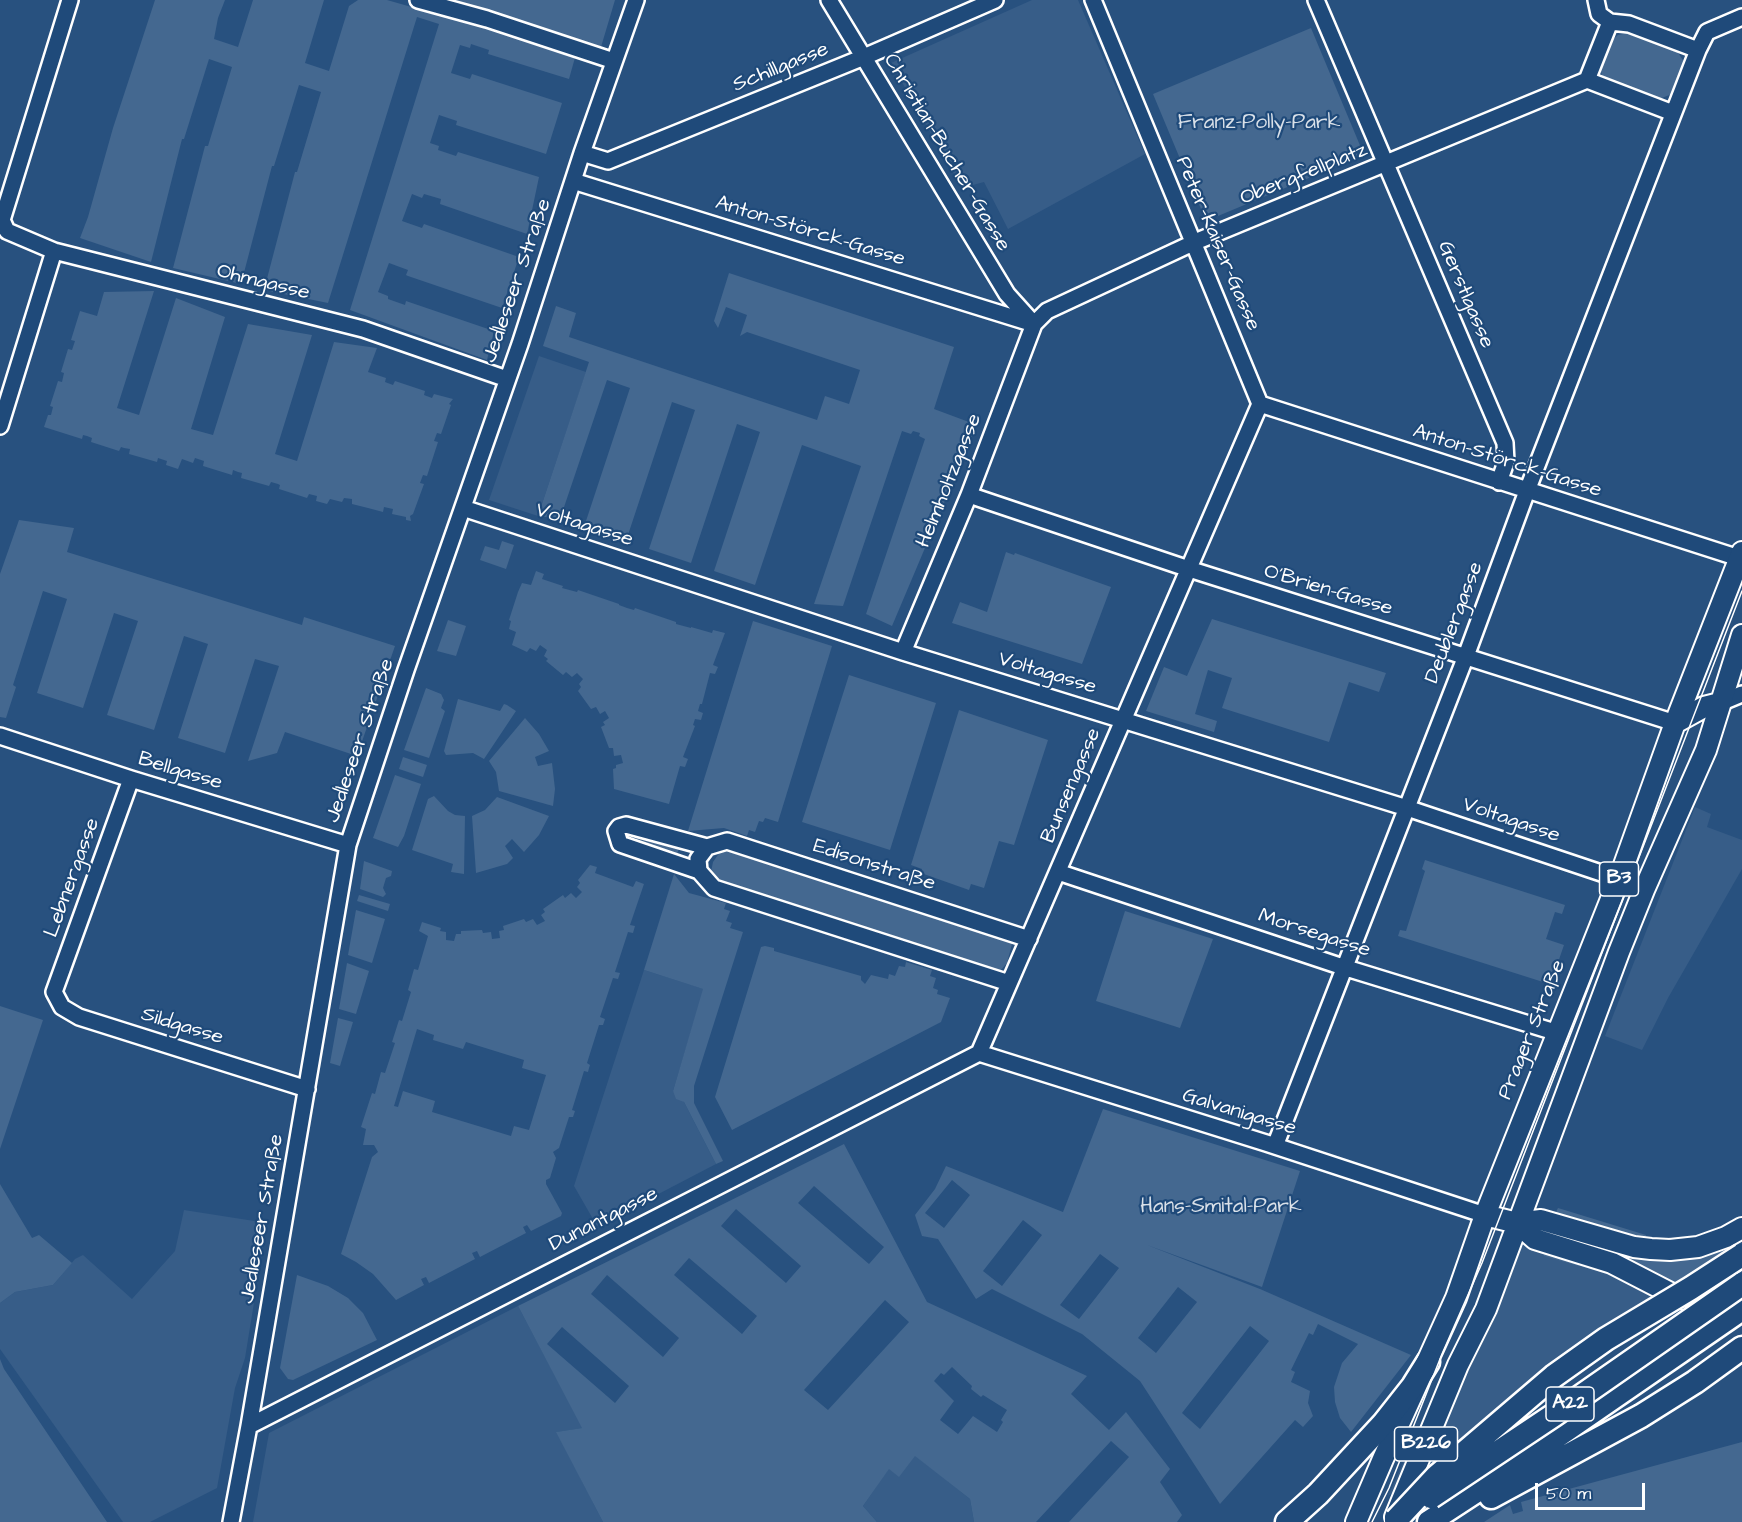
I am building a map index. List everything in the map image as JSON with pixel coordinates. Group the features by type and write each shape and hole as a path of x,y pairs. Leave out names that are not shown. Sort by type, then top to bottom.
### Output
{"highway":[{"path":"1394,1521 1437,1476 1554,1376 1606,1339 1742,1255"},
{"name":"A22","path":"1394,1521 1554,1415 1742,1284"},
{"name":"A22","path":"1429,1522 1742,1309"},
{"path":"1452,1506 1488,1499 1641,1416 1687,1388 1742,1348"},
{"path":"1287,1522 1318,1494 1383,1424 1413,1386 1428,1362"}],"main road":[{"name":"Prager Straße","path":"1356,1522 1456,1298 1485,1215 1619,879 1675,723 1741,557"},
{"name":"B3","path":"1517,1223 1632,921 1706,750 1742,635"},
{"path":"1675,723 1704,707 1720,703"},
{"path":"1485,1215 1517,1223 1541,1220 1634,1246 1670,1250 1712,1243 1742,1228"},
{"path":"1517,1223 1535,1239 1612,1263 1688,1301 1717,1302 1742,1294"},
{"name":"B226","path":"1394,1521 1458,1365 1486,1310 1517,1223"}],"street":[{"name":"Ohmgasse","path":"70,0 2,220 7,231 54,251 363,329 507,379"},
{"path":"418,0 487,19 614,61"},
{"name":"Jedleseer Straße","path":"231,1522 348,844 462,508 542,282 582,153 636,0"},
{"name":"Christian-Bucher-Gasse","path":"829,0 1007,294 1034,324"},
{"name":"Schillgasse","path":"582,153 608,161 864,57 995,0"},
{"name":"Peter-Kaiser-Gasse","path":"1093,0 1195,242 1260,404"},
{"name":"Obergfellplatz","path":"1034,324 1047,311 1195,242 1387,164 1316,0"},
{"path":"1596,0 1599,14 1610,22 1629,24 1698,50"},
{"name":"Deublergasse","path":"1275,1146 1698,50 1707,32 1742,17"},
{"path":"1587,80 1610,22"},
{"path":"1387,164 1587,80 1673,113"},
{"name":"Gerstlgasse","path":"1387,164 1505,442 1506,462 1499,482"},
{"name":"Anton-Störck-Gasse","path":"573,180 1034,324"},
{"path":"0,426 54,251"},
{"name":"Helmholtzgasse","path":"903,652 969,495 1034,324"},
{"name":"Anton-Störck-Gasse","path":"1260,404 1527,491 1741,557"},
{"name":"Bunsengasse","path":"979,1053 1260,404"},
{"name":"O'Brien-Gasse","path":"969,495 1189,569 1675,723"},
{"name":"Voltagasse","path":"462,508 903,652 1407,808 1619,879"},
{"path":"1720,703 1742,694"},
{"name":"Bellgasse","path":"0,736 131,779 348,844"},
{"name":"Lebnergasse","path":"54,992 131,779"},
{"name":"Edisonstraße","path":"1009,983 714,888 699,871 620,844 616,831 626,825 707,847 727,841 1029,939"},
{"path":"699,871 698,859 707,847"},
{"name":"Morsegasse","path":"1058,872 1344,967 1558,1033"},
{"name":"Sildgasse","path":"54,992 62,1007 79,1017 307,1089"},
{"name":"Galvanigasse","path":"979,1053 1485,1215"},
{"name":"Dunantgasse","path":"249,1426 979,1053"}],"shaded area":[{"path":"1032,0 1078,0 1145,154 1008,229 984,182 962,188 891,63"},
{"path":"539,356 586,372 538,516 489,500"},
{"path":"1695,807 1711,814 1707,827 1742,840 1742,869 1668,998 1642,1050 1605,1036"},
{"path":"644,970 704,989 673,1091 684,1102 716,1164 597,1226 574,1186"},
{"path":"184,1210 267,1223 245,1358 235,1388 217,1488 150,1522 123,1522 0,1349 0,1303 15,1292 53,1285 75,1259 83,1255 132,1299 175,1251"},
{"path":"1509,1232 1669,1286 1564,1354 1443,1458 1388,1496"},
{"path":"518,1306 583,1428 557,1432 603,1522 253,1522 269,1433"},
{"path":"915,1455 970,1499 974,1522 877,1522 863,1506 889,1468"}],"green space":[{"path":"155,0 225,0 218,18 214,39 238,47 253,0 324,0 305,63 329,71 349,6 358,0 387,0 576,54 569,79 488,54 489,50 471,44 470,48 460,45 451,73 470,79 472,74 562,103 546,154 456,125 457,121 439,115 430,143 439,146 438,150 456,156 458,152 539,177 527,234 440,204 441,199 424,194 422,198 412,194 402,221 422,228 424,224 519,257 502,308 408,276 406,275 408,270 389,263 378,292 388,296 388,299 405,305 406,301 494,331 487,360 350,310 439,24 417,17 328,303 264,290 295,172 297,172 321,92 299,85 274,166 272,166 241,284 173,268 205,146 208,146 232,67 209,59 184,139 182,139 151,262 80,238"},
{"path":"455,0 615,0 601,47 454,2"},
{"name":"Franz-Polly-Park","path":"1311,28 1364,155 1206,221 1153,94"},
{"path":"1628,33 1677,51 1684,62 1672,94 1659,99 1615,84 1602,75 1599,65 1607,45 1618,35"},
{"path":"729,273 954,347 934,409 977,425 892,626 866,614 925,439 919,436 920,433 913,431 911,434 902,431 843,606 814,604 861,466 802,445 755,585 714,571 760,432 737,424 691,563 649,549 695,410 672,402 626,541 584,527 630,388 607,380 560,519 538,516 589,362 543,346 556,306 576,313 569,337 817,420 825,396 849,404 860,370 747,332 740,336 747,315 726,307 718,328 714,321"},
{"path":"154,291 117,408 139,415 176,298 225,317 191,429 213,435 248,324 312,335 275,454 297,461 334,342 377,348 368,372 386,378 385,382 393,385 395,381 425,391 424,395 432,398 434,394 453,399 449,404 451,405 441,434 437,433 434,441 438,442 427,476 423,475 420,483 424,484 413,514 410,516 411,521 406,520 406,517 392,514 393,509 384,507 383,512 352,504 352,499 344,498 342,502 330,499 327,504 316,501 317,496 309,494 307,498 279,489 278,484 271,482 269,486 241,478 242,473 233,470 232,475 203,466 204,461 195,458 193,463 182,459 178,469 166,465 167,461 158,458 157,462 129,454 130,449 121,447 119,451 91,442 92,438 87,436 83,435 82,439 44,427 48,415 51,415 53,407 50,406 58,381 62,382 64,373 61,372 68,349 72,350 75,341 71,340 80,311 97,316 104,292"},
{"path":"19,520 74,528 67,552 302,625 304,617 395,646 357,756 285,732 277,753 248,761 279,666 255,659 225,753 178,738 208,644 184,636 154,730 107,715 138,621 114,613 83,708 37,693 67,599 43,591 13,685 16,687 6,718 0,717 0,574"},
{"path":"502,541 514,545 506,569 480,560 485,546 499,550"},
{"path":"1006,552 1014,555 1015,553 1111,587 1082,664 952,623 960,602 987,612"},
{"path":"536,571 544,574 542,579 563,586 562,588 577,592 578,590 627,608 634,610 635,608 676,622 676,624 712,633 713,630 725,633 713,665 718,667 715,674 710,673 698,711 703,713 701,720 695,719 693,725 695,726 683,757 688,759 685,767 680,766 669,804 614,789 613,769 616,765 623,763 621,755 614,756 613,748 609,748 601,727 605,725 603,722 609,718 605,711 600,714 596,707 591,709 578,691 583,679 577,673 572,677 566,672 563,675 546,661 548,659 544,656 547,650 540,645 536,651 530,648 527,652 512,645 516,632 509,629 511,621 509,620 518,592 522,583 531,585"},
{"path":"1212,619 1386,673 1379,692 1349,682 1329,742 1222,708 1232,678 1208,670 1195,714 1217,721 1214,732 1146,711 1164,667 1187,676"},
{"path":"448,620 466,626 456,656 437,651"},
{"path":"753,621 832,646 778,822 765,818 763,822 759,821 755,832 749,830 747,836 724,828 688,831"},
{"path":"849,675 936,703 890,850 802,822"},
{"path":"426,688 441,694 444,700 441,708 445,711 429,758 404,750"},
{"path":"458,699 500,711 504,704 516,711 484,759 473,753 446,755 444,751"},
{"path":"959,710 1048,740 1014,845 999,841 984,888 971,884 969,890 921,873 922,869 911,865"},
{"path":"525,718 539,734 549,751 535,757 538,766 552,763 555,789 553,806 499,791 496,772 489,761"},
{"path":"403,757 427,765 423,777 399,769"},
{"path":"395,775 421,784 404,836 398,847 373,838"},
{"path":"434,796 448,811 455,815 465,816 464,874 451,872 453,864 412,850 428,799"},
{"path":"497,797 549,816 539,835 524,852 512,839 505,846 513,858 507,864 476,873 472,816 485,810"},
{"path":"637,836 679,848 677,855 635,841"},
{"path":"722,849 733,849 1009,938 1012,944 1007,963 1001,970 995,972 715,882 711,872 713,862"},
{"path":"1425,860 1565,905 1562,914 1555,912 1546,939 1564,945 1552,980 1545,978 1543,982 1398,936 1400,930 1406,931 1425,871 1422,869"},
{"path":"364,861 392,871 391,876 386,878 383,888 386,894 383,897 360,889"},
{"path":"590,865 597,867 595,873 633,887 636,881 644,884 630,925 635,926 633,933 628,932 615,972 620,973 618,979 613,978 600,1017 605,1019 603,1025 599,1025 587,1063 590,1065 588,1072 584,1071 572,1110 575,1111 573,1117 569,1117 559,1148 553,1152 556,1158 550,1178 546,1180 562,1213 561,1216 531,1231 527,1225 523,1227 526,1233 480,1257 477,1251 472,1253 475,1259 429,1283 426,1277 421,1279 424,1285 396,1300 373,1274 341,1254 372,1157 378,1152 374,1145 363,1145 366,1129 361,1127 372,1093 375,1094 381,1072 385,1073 395,1043 392,1042 399,1020 402,1021 411,992 408,990 414,969 418,970 428,936 419,931 422,922 441,928 440,931 446,932 446,940 454,941 456,934 461,934 461,931 482,930 483,933 491,932 492,939 500,938 499,931 504,930 503,926 524,919 526,922 533,919 537,925 545,921 541,915 545,912 543,909 563,895 565,898 571,893 576,898 582,892 577,887 580,883 578,880","holes":["417,1029 434,1035 433,1040 463,1049 466,1042 524,1060 522,1068 546,1075 529,1130 514,1126 511,1136 432,1112 435,1101 403,1091 398,1107 394,1106"]},
{"path":"674,874 689,893 726,903 724,909 730,911 726,921 732,923 730,928 743,932 694,1086 694,1103 723,1161 716,1164 684,1102 676,1099 673,1091 703,989 644,970"},
{"path":"359,895 390,904 388,911 357,901"},
{"path":"356,910 385,919 372,963 348,955"},
{"path":"1125,911 1213,939 1180,1028 1096,1001"},
{"path":"761,947 774,948 774,951 861,976 865,984 871,975 888,979 889,974 895,976 899,966 905,967 906,962 932,970 930,976 936,978 933,988 938,990 937,994 950,998 941,1022 732,1130 715,1097"},
{"path":"347,963 369,971 356,1014 339,1009"},
{"path":"0,1006 43,1020 0,1149"},
{"path":"338,1018 353,1022 340,1066 330,1063"},
{"name":"Hans-Smital-Park","path":"1103,1109 1300,1171 1262,1287 1147,1245 1260,1289 1411,1355 1351,1432 1340,1418 1335,1402 1334,1387 1342,1363 1358,1344 1318,1324 1313,1335 1309,1333 1291,1370 1295,1372 1291,1382 1310,1391 1308,1403 1313,1416 1303,1427 1295,1420 1220,1504 1140,1381 1082,1334 992,1289 976,1299 938,1239 922,1236 915,1215 935,1189 946,1166 1063,1212","holes":["952,1180 970,1195 944,1228 925,1213","1023,1220 1042,1235 1002,1286 983,1271","1100,1254 1119,1268 1079,1319 1060,1305","1178,1287 1197,1302 1156,1353 1138,1338","1250,1326 1269,1341 1200,1429 1182,1413"]},
{"path":"844,1144 927,1302 1087,1376 1071,1394 1109,1430 1126,1412 1170,1469 1160,1482 1182,1515 1177,1522 1069,1522 1129,1457 1111,1441 1036,1522 974,1522 970,1499 915,1456 899,1477 889,1469 863,1506 877,1522 603,1522 556,1432 582,1428 518,1306","holes":["814,1186 884,1247 869,1264 798,1203","736,1209 801,1266 786,1283 721,1226","689,1258 757,1316 742,1334 674,1275","607,1275 679,1338 663,1357 591,1294","885,1300 909,1322 828,1410 804,1390","562,1327 629,1386 615,1403 547,1344","952,1367 981,1397 983,1395 1007,1410 997,1432 973,1416 958,1434 940,1420 954,1401 934,1381 941,1373 944,1375"]},
{"path":"0,1184 32,1238 39,1235 72,1263 53,1285 15,1292 0,1303"},
{"path":"1558,1208 1646,1235 1645,1240 1554,1216"},
{"path":"1550,1230 1626,1252 1736,1243 1672,1285 1549,1236"},
{"path":"1544,1250 1580,1262 1579,1266 1544,1256"},
{"path":"297,1275 328,1286 348,1298 363,1313 377,1340 293,1380 288,1379 280,1368"},
{"path":"0,1359 4,1369 107,1522 0,1522"},
{"path":"1742,1442 1742,1522 1484,1522 1510,1505 1513,1514 1523,1511 1521,1502"}],"tram line":[{"path":"1372,1522 1389,1488 1442,1354 1482,1263 1742,591"}]}
